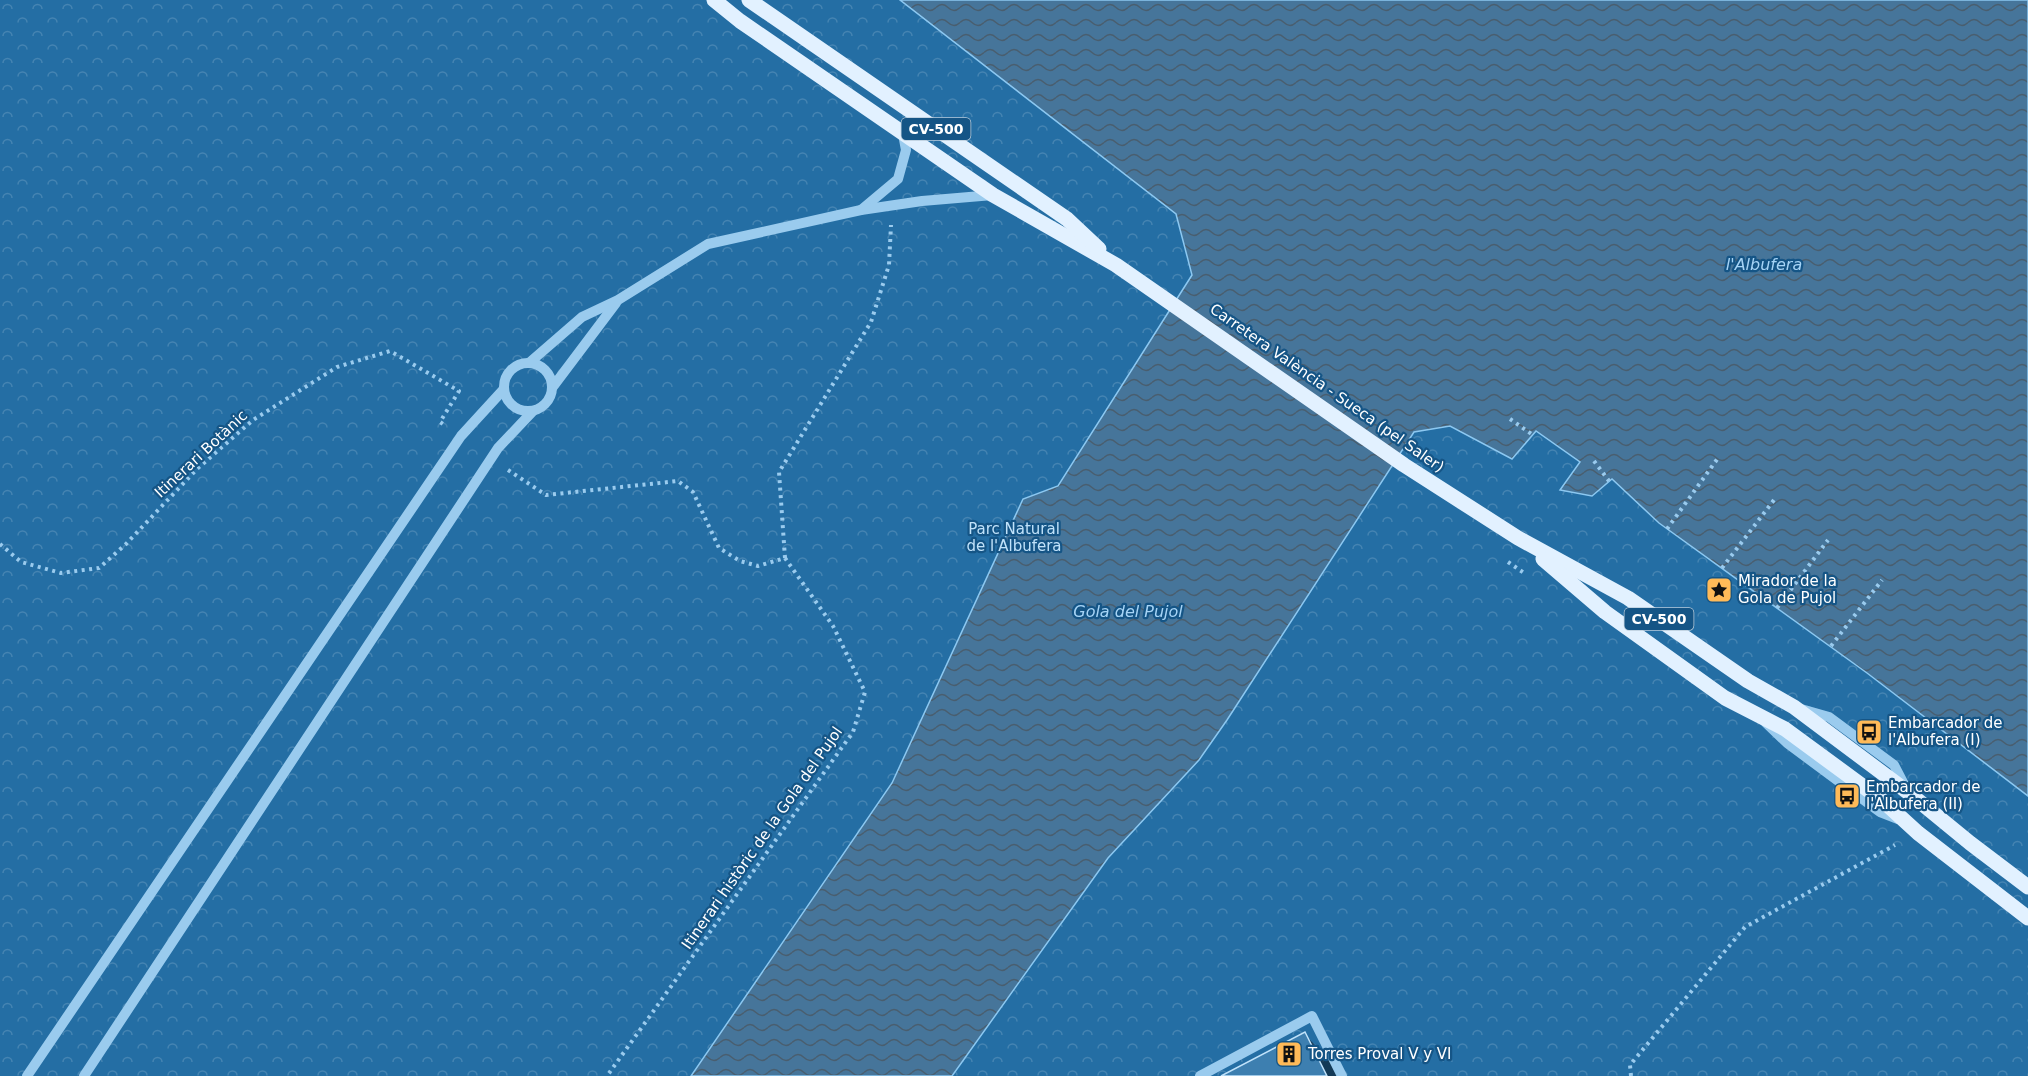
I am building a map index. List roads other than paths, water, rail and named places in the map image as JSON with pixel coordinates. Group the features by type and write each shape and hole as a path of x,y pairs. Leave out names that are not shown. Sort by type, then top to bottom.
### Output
{"main road":[{"name":"Carretera València - Sueca (pel Saler)","path":"714,0 740,21 993,195 1116,265 1404,465 1518,538 1628,598 1748,681 1794,707 1909,792 2028,887"},
{"name":"Carretera València - Sueca (pel Saler)","path":"749,0 1067,219 1116,265"},
{"name":"Carretera València - Sueca (pel Saler)","path":"1518,538 1605,612 1725,698 1785,729 1883,801 1912,827 2028,918"}],"street":[{"path":"861,210 898,179 906,150 903,134"},
{"path":"533,411 517,408 506,396 505,381 514,368 529,363 582,317 618,300 708,244 861,210 922,201 993,195"},
{"path":"552,388 618,300"},
{"path":"84,1076 498,448 533,411 546,403 551,396 552,388 548,374 543,368 529,363"},
{"path":"27,1076 461,436 504,389"},
{"path":"1200,1076 1312,1016 1342,1076"}],"water":[{"name":"l'Albufera","path":"900,0 2028,0 2028,796 1867,673 1659,523 1612,479 1592,496 1560,490 1580,462 1536,431 1512,459 1450,426 1414,432 1199,760 1108,858 952,1076 691,1076 892,783 1023,499 1058,486 1192,275 1176,214"}],"place":[{"name":"Mirador de la Gola de Pujol","path":"1719,590"},
{"name":"Embarcador de l'Albufera (I)","path":"1869,732"},
{"name":"Embarcador de l'Albufera (II)","path":"1847,796"},
{"name":"Torres Proval V y VI","path":"1289,1054"}],"park label":[{"name":"Parc Natural de l'Albufera","path":"1014,538"}],"water label":[{"name":"Gola del Pujol","path":"1128,611"}]}
